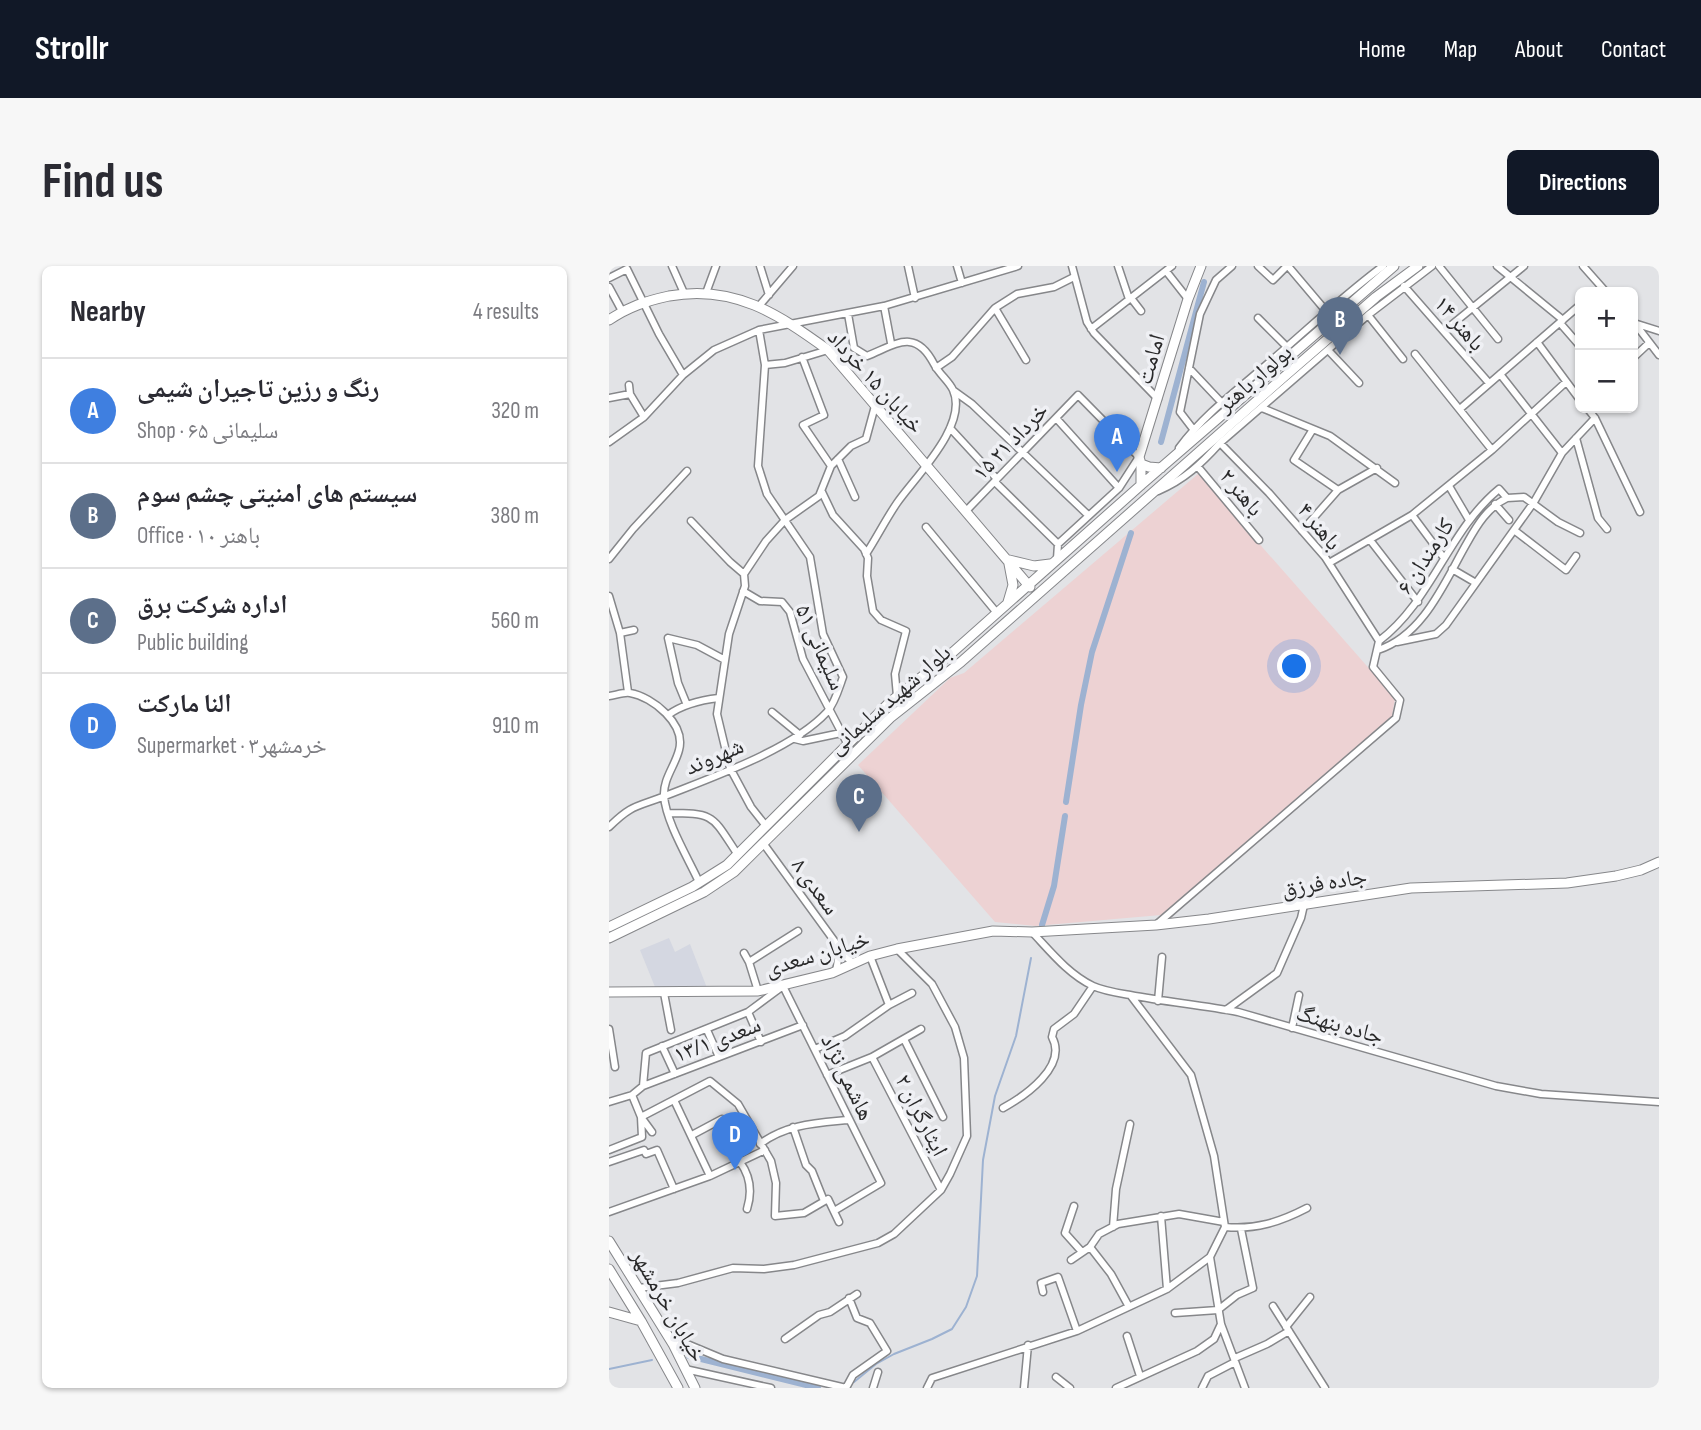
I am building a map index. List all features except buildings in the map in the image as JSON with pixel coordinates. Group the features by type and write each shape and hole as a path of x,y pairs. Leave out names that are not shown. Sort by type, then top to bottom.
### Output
{"main road":[{"name":"امامت","path":"1141,485 1140,460 1158,399 1198,295 1201,266"},
{"name":"بولوار باهنر","path":"1141,485 1284,361 1365,284 1394,266"},
{"name":"بولوار باهنر","path":"1150,495 1258,408 1284,377 1376,297 1418,266"},
{"name":"خیابان ۱۵ خرداد","path":"609,320 644,301 684,293 706,293 724,294 759,306 792,324 828,350 1037,595"},
{"path":"1284,361 1292,370"},
{"path":"1276,368 1284,377"},
{"path":"1140,460 1149,467 1161,468"},
{"name":"بلوار شهید سلیمانی","path":"609,927 699,882 738,855 847,743 897,696 953,652 1141,485"},
{"name":"بلوار شهید سلیمانی","path":"609,939 712,888 734,872 890,718 961,662 1150,495"},
{"path":"1007,604 1013,585 1007,559 1034,566 1055,561"},
{"path":"790,801 798,809"},
{"name":"جاده فرزق","path":"993,931 1032,932 1156,925 1411,888 1592,880 1641,870 1659,862"},
{"name":"خیابان سعدی","path":"609,992 758,991 836,971 870,956 897,949 993,931"},
{"name":"خیابان خرمشهر","path":"609,1241 673,1345 695,1388"},
{"name":"خیابان خرمشهر","path":"609,1269 642,1321 678,1388"},
{"path":"609,1312 642,1321"}],"street":[{"path":"672,266 684,293"},
{"path":"706,293 716,266"},
{"path":"760,266 769,295"},
{"path":"759,306 793,266"},
{"path":"908,266 915,298"},
{"path":"957,266 962,283"},
{"path":"609,442 644,418 683,375 714,349 759,330 884,306 1018,266"},
{"path":"1072,266 1087,322 1158,399"},
{"path":"1118,266 1130,298 1141,311"},
{"path":"1198,295 1232,266"},
{"path":"1258,266 1273,280 1287,266 1326,311"},
{"path":"1173,456 1193,429 1326,311 1365,284 1383,266"},
{"path":"1150,495 1177,483 1198,467 1258,408 1368,315 1432,266"},
{"path":"1439,266 1498,339"},
{"path":"1497,266 1561,321 1575,339"},
{"path":"1444,331 1524,266"},
{"path":"1583,266 1600,287"},
{"path":"1091,328 1169,268 1198,295 1200,314 1180,412 1193,429"},
{"path":"609,278 627,269 683,375"},
{"path":"936,368 952,357 995,308 1017,294 1054,287 1075,277"},
{"name":"باهنر ۱۴","path":"1404,286 1489,383"},
{"path":"609,287 622,311"},
{"path":"848,314 854,348 867,356 888,348 891,343 884,306"},
{"path":"995,308 1026,360"},
{"path":"1461,408 1575,309"},
{"path":"1368,315 1403,359"},
{"path":"1258,318 1287,347"},
{"path":"1638,323 1658,329"},
{"path":"1638,327 1659,355"},
{"path":"759,330 765,365 758,466 767,494 810,556 823,634 843,677 829,710"},
{"path":"891,343 903,340 918,345 928,353 954,391 972,404 1088,515"},
{"path":"1537,342 1575,394"},
{"path":"1638,354 1650,343"},
{"path":"765,365 785,363 828,350"},
{"path":"1328,350 1359,383"},
{"path":"1415,354 1492,450"},
{"path":"802,357 824,415 803,425 831,466"},
{"path":"1189,368 1222,403"},
{"path":"1500,374 1562,453"},
{"path":"1329,563 1412,515 1492,450 1566,382"},
{"path":"629,385 630,394 644,418"},
{"path":"866,554 899,500 926,466 950,428 955,412 954,391"},
{"path":"609,398 630,394"},
{"name":"۱۵ خرداد ۲١","path":"966,511 1078,395 1140,460"},
{"path":"766,826 751,807 730,768 717,714 729,634 743,591 744,573 766,541 785,520 822,492 831,466 838,458 851,446 866,439 875,406"},
{"path":"1258,408 1330,436 1395,483"},
{"path":"1591,413 1640,512"},
{"path":"1056,418 1119,488"},
{"path":"1378,650 1397,642 1436,634 1447,625 1534,502 1562,453 1595,418"},
{"path":"950,428 996,481 1058,544"},
{"path":"1313,429 1294,460 1338,491"},
{"path":"1576,438 1598,518 1607,529"},
{"name":"باهنر ۴","path":"1220,443 1329,563 1379,641"},
{"path":"838,458 855,497"},
{"path":"1055,561 1058,544 1119,488 1140,460"},
{"name":"باهنر ۲","path":"1198,467 1259,540"},
{"path":"1302,531 1338,491 1377,468"},
{"path":"609,559 687,471"},
{"path":"1449,486 1469,520"},
{"name":"کارمندان ۶","path":"1379,641 1399,626 1418,602 1469,520 1499,489 1507,498"},
{"path":"822,492 833,515 866,554 873,611 881,620 905,631 895,674 897,696"},
{"path":"1397,642 1422,618 1476,527 1495,504 1507,498 1524,496 1558,522 1580,533"},
{"path":"1495,504 1509,520"},
{"path":"1412,515 1444,558"},
{"path":"691,521 744,573"},
{"path":"926,527 997,613"},
{"path":"1514,530 1566,570 1576,555"},
{"path":"1370,540 1418,602"},
{"path":"1452,569 1476,583"},
{"name":"سلیمانی ۵۱","path":"743,591 760,601 782,602 790,612 803,659 847,743"},
{"path":"609,596 620,633 628,692"},
{"path":"620,633 635,630"},
{"path":"687,705 678,683 669,638 697,645 725,660"},
{"path":"1156,925 1396,718 1401,700 1373,667 1379,641"},
{"path":"609,696 628,692 646,698 667,715 678,733 680,748 666,780 664,796 668,813 699,882"},
{"path":"667,715 687,705 719,698"},
{"name":"شهروند","path":"609,827 632,807 730,768 797,737 829,710"},
{"path":"772,712 803,741 841,733"},
{"path":"668,813 701,813 712,819 738,855"},
{"name":"سعدی ۸","path":"764,843 840,949 853,963"},
{"path":"1226,1010 1277,973 1304,905"},
{"path":"749,962 798,932"},
{"name":"جاده بنهنگ","path":"1032,932 1072,973 1093,986 1158,1001 1226,1010 1496,1086 1541,1094 1659,1102"},
{"name":"سعدی ۸","path":"836,971 840,949"},
{"path":"639,1288 678,1283 733,1268 764,1269 794,1265 878,1243 894,1234 941,1189 967,1136 964,1058 955,1027 932,984 897,949"},
{"path":"744,953 758,991"},
{"path":"870,956 889,1005"},
{"path":"1158,1001 1162,957"},
{"path":"643,1086 646,1053 748,1012 783,986"},
{"name":"هاشمی نژاد","path":"783,986 881,1183 834,1211"},
{"path":"1003,1108 1027,1095 1046,1072 1056,1057 1057,1046 1052,1037 1054,1028 1073,1014 1093,986"},
{"path":"664,993 671,1030"},
{"path":"815,1049 845,1036 889,1005 912,993"},
{"path":"1293,1028 1299,995"},
{"path":"927,1388 932,1378 1077,1331 1167,1289 1210,1257 1224,1225 1214,1156 1191,1075 1131,996"},
{"path":"748,1012 761,1041"},
{"name":"سعدی ۱۳/۱","path":"632,1095 643,1086 803,1025"},
{"path":"609,1029 615,1067"},
{"path":"827,1075 872,1057 921,1029"},
{"path":"707,1030 719,1056"},
{"path":"904,1039 943,1117"},
{"path":"662,1046 675,1074"},
{"name":"ایثارگران ۲","path":"872,1057 941,1189"},
{"path":"642,1117 710,1081 738,1104 763,1147 776,1183 775,1216 799,1214 826,1200"},
{"path":"609,1102 632,1095 652,1132"},
{"path":"674,1100 711,1176"},
{"path":"609,1150 642,1137 642,1117"},
{"path":"692,1135 722,1119 729,1136"},
{"path":"609,1212 711,1176 763,1147 775,1133 793,1127 848,1120"},
{"path":"1113,1227 1116,1189 1130,1124"},
{"path":"793,1127 806,1165 813,1171 839,1222"},
{"path":"609,1162 644,1150 646,1154 657,1150 674,1189"},
{"path":"740,1162 752,1193 747,1209"},
{"path":"1074,1206 1065,1233 1081,1252"},
{"path":"1071,1259 1090,1247 1099,1234 1117,1224 1179,1214 1241,1229 1282,1221 1307,1208"},
{"path":"1161,1216 1167,1289"},
{"path":"1175,1313 1217,1310 1237,1295 1253,1288 1241,1229"},
{"path":"1090,1247 1111,1274 1128,1305"},
{"path":"1210,1257 1217,1310 1245,1388"},
{"path":"1043,1292 1041,1283 1058,1277 1077,1331"},
{"path":"673,1345 687,1344 723,1359 846,1388 853,1375 887,1351 870,1323 857,1318 853,1296 785,1339"},
{"path":"1202,1388 1208,1376 1267,1344 1288,1329 1310,1297"},
{"path":"1273,1306 1325,1388"},
{"path":"1116,1388 1197,1351 1214,1339 1221,1324"},
{"path":"1127,1336 1140,1376"},
{"path":"1024,1388 1028,1345"},
{"path":"685,1369 771,1388"},
{"path":"873,1388 878,1372"},
{"path":"1056,1377 1070,1388"}],"shaded area":[{"path":"1198,474 1395,698 1392,716 1161,915 1035,926 995,922 858,765 950,678 964,673"},
{"path":"669,938 675,952 690,944 707,988 655,987 640,950"}],"waterway":[{"path":"1161,442 1204,282"},
{"path":"1066,802 1092,652 1131,533"},
{"path":"1042,925 1054,886 1065,816"},
{"path":"854,1382 876,1364 894,1354 952,1329 966,1307 977,1276 983,1160 995,1096 1016,1036 1031,958"},
{"path":"689,1356 818,1388"},
{"path":"609,1369 652,1360"}],"place":[{"name":"سیستم های امنیتی چشم سوم","path":"1340,355"},
{"name":"رنگ و رزین تاجیران شیمی","path":"1117,472"},
{"name":"اداره شرکت برق","path":"859,832"},
{"name":"النا مارکت","path":"735,1170"}]}
